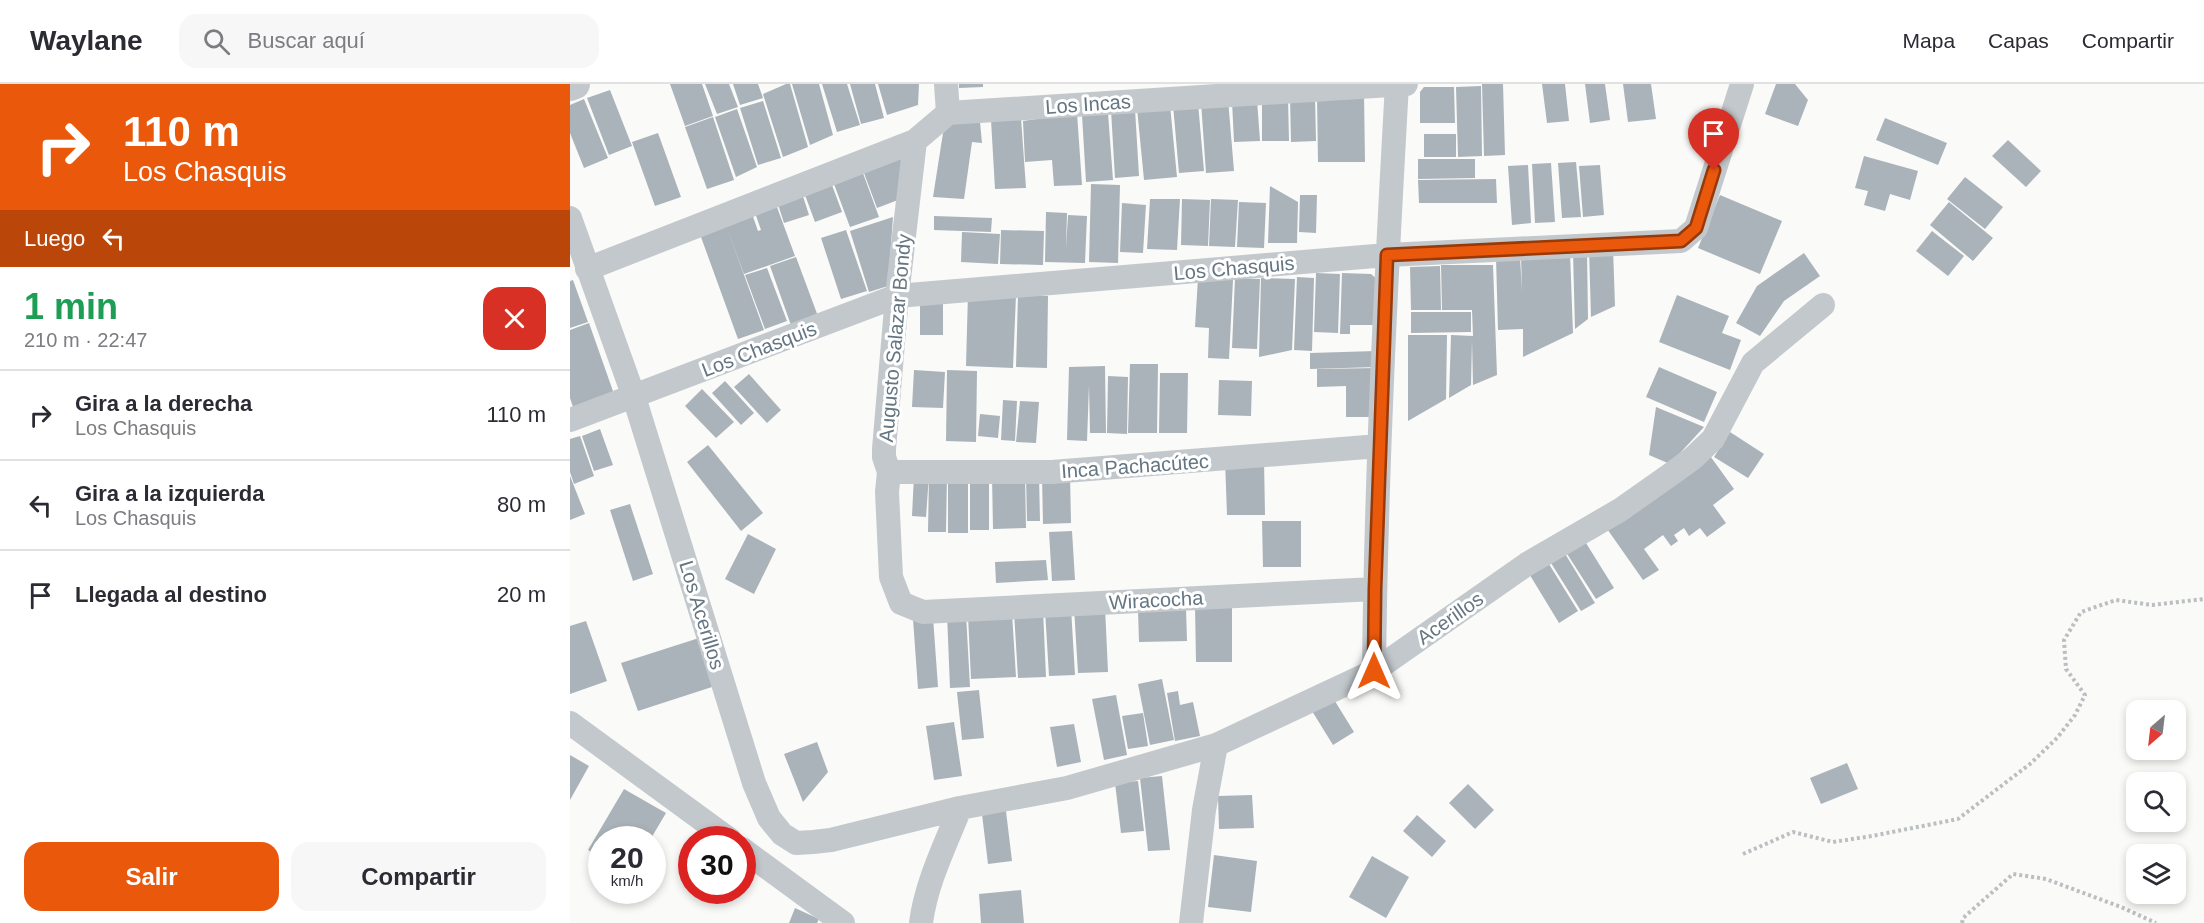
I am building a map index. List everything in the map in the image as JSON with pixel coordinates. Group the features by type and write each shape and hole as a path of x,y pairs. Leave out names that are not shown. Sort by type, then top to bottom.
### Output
{"street":[{"path":"570,86 575,84"},
{"path":"587,269 915,141 948,113 946,84"},
{"path":"1374,671 1379,446 1397,84"},
{"name":"Los Incas","path":"948,113 1406,84"},
{"name":"Los Chasquis","path":"570,420 897,296 1387,255 1681,241 1696,228 1742,84"},
{"name":"Augusto Salazar Bondy","path":"915,141 897,296 884,457 889,472 887,492 891,577 895,591 902,603 913,610 923,612 937,610"},
{"name":"Los Acerillos","path":"570,218 634,397 754,783 769,818 782,834 796,843 831,840 960,808"},
{"name":"Acerillos","path":"960,808 1067,788 1216,745 1374,671 1527,564 1620,510 1693,458 1713,439 1753,363 1822,305"},
{"name":"Inca Pachacútec","path":"889,472 1052,472 1379,446"},
{"name":"Wiracocha","path":"937,610 1375,589"},
{"path":"570,723 711,826"},
{"path":"1191,923 1204,810 1216,745"},
{"path":"921,923 923,904 946,839 960,808"},
{"path":"756,859 843,923"}],"path":[{"path":"1743,854 1793,832 1833,842 1958,819 2030,764 2057,738 2075,715 2085,695 2066,669 2064,639 2081,612 2116,600 2152,605 2204,599"},
{"path":"1962,923 1963,918 2013,874 2046,879 2121,907 2156,923"}],"building":[{"path":"670,84 702,84 713,116 685,126"},
{"path":"705,84 729,84 738,107 717,114"},
{"path":"733,84 758,84 763,98 740,105"},
{"path":"790,84 808,147 783,157 763,94"},
{"path":"792,84 819,84 833,135 810,145"},
{"path":"822,84 847,84 860,125 837,132"},
{"path":"850,84 875,84 884,118 861,124"},
{"path":"878,84 919,84 918,105 887,115"},
{"path":"959,84 983,84 983,87 959,88"},
{"path":"1482,84 1503,84 1505,155 1484,156"},
{"path":"1542,84 1565,84 1569,121 1547,123"},
{"path":"1585,84 1605,84 1610,120 1590,123"},
{"path":"1623,84 1651,84 1656,119 1628,122"},
{"path":"1776,84 1795,84 1808,100 1798,126 1765,114"},
{"path":"1481,86 1482,156 1458,157 1456,87"},
{"path":"1424,87 1454,87 1455,123 1420,123 1420,92"},
{"path":"610,90 632,146 609,155 587,98"},
{"path":"1364,94 1365,162 1318,162 1317,95"},
{"path":"1315,96 1316,141 1291,142 1290,97"},
{"path":"1262,98 1288,98 1289,141 1262,141"},
{"path":"584,99 608,158 584,168 570,133 570,105"},
{"path":"1228,99 1234,171 1206,173 1201,102"},
{"path":"1257,100 1260,141 1234,142 1232,101"},
{"path":"763,101 781,158 758,165 740,108"},
{"path":"1198,103 1204,171 1179,173 1173,105"},
{"path":"1170,105 1177,177 1144,180 1137,108"},
{"path":"737,109 757,167 736,177 715,117"},
{"path":"1135,109 1139,176 1115,178 1111,110"},
{"path":"1077,113 1082,185 1054,186 1052,160 1025,162 1023,121"},
{"path":"1108,113 1113,180 1086,182 1082,115"},
{"path":"713,117 734,180 707,189 685,127"},
{"path":"1021,118 1026,188 995,189 991,120"},
{"path":"1885,118 1947,143 1938,165 1876,140"},
{"path":"954,122 980,122 982,143 972,142 964,199 933,197 943,133"},
{"path":"658,133 681,197 655,206 632,142"},
{"path":"1424,134 1456,134 1456,157 1424,157"},
{"path":"2008,140 2041,171 2026,187 1992,156"},
{"path":"910,146 898,200 877,208 861,165"},
{"path":"1864,156 1918,171 1910,200 1890,194 1885,211 1864,205 1868,191 1855,188"},
{"path":"1418,159 1475,159 1475,178 1418,179"},
{"path":"1576,162 1581,217 1562,218 1558,163"},
{"path":"1551,163 1555,222 1535,223 1532,164"},
{"path":"860,165 879,217 850,227 831,176"},
{"path":"1528,165 1531,223 1512,225 1508,166"},
{"path":"1600,165 1604,215 1583,217 1579,166"},
{"path":"829,177 842,212 815,222 802,187"},
{"path":"1965,177 2003,207 1985,229 1947,199"},
{"path":"1496,179 1497,203 1419,203 1418,180"},
{"path":"1091,184 1120,185 1118,263 1089,262"},
{"path":"1270,186 1298,202 1297,243 1268,243"},
{"path":"801,190 809,215 784,223 776,198"},
{"path":"1300,195 1317,195 1316,233 1299,232"},
{"path":"1720,195 1782,221 1760,274 1698,248"},
{"path":"774,199 795,256 744,274 727,228 764,330 738,339 697,226 750,208 758,231 761,230 753,207"},
{"path":"1150,199 1180,199 1177,250 1147,249"},
{"path":"1182,199 1210,200 1208,246 1181,245"},
{"path":"1211,199 1238,200 1235,247 1209,246"},
{"path":"1239,202 1266,203 1264,248 1237,247"},
{"path":"1949,202 1993,238 1973,261 1930,225"},
{"path":"1122,203 1146,205 1143,253 1120,252"},
{"path":"1046,212 1067,213 1066,249 1068,215 1087,216 1085,263 1045,262"},
{"path":"934,216 992,218 991,232 934,230"},
{"path":"893,217 888,286 869,292 850,231"},
{"path":"846,230 867,291 841,299 821,238"},
{"path":"1001,230 1044,231 1043,265 1000,264"},
{"path":"1932,231 1964,256 1948,276 1916,251"},
{"path":"962,232 1000,234 998,264 961,262"},
{"path":"1613,248 1615,306 1591,317 1589,249"},
{"path":"1587,250 1588,319 1575,329 1573,252"},
{"path":"1570,252 1573,333 1523,357 1523,329 1498,330 1496,258 1520,257 1522,292 1521,256"},
{"path":"1804,253 1820,276 1784,301 1760,336 1736,323 1757,286"},
{"path":"796,257 819,319 792,328 770,266"},
{"path":"1441,265 1493,265 1497,375 1473,385 1472,340 1471,385 1449,398 1451,335 1473,336 1472,310 1442,310"},
{"path":"1440,266 1441,310 1411,310 1410,267"},
{"path":"767,268 787,321 765,329 745,275"},
{"path":"1316,273 1340,274 1338,333 1314,332"},
{"path":"1342,273 1371,274 1379,281 1378,325 1350,325 1350,334 1340,334"},
{"path":"1297,277 1314,278 1312,351 1294,350"},
{"path":"1198,278 1233,280 1229,359 1208,358 1209,328 1195,327"},
{"path":"1235,278 1260,279 1257,349 1232,348"},
{"path":"1261,278 1295,279 1292,350 1259,357"},
{"path":"573,280 588,322 570,328 570,281"},
{"path":"968,293 1016,295 1013,368 966,366"},
{"path":"1018,295 1048,296 1047,368 1016,367"},
{"path":"1677,295 1729,316 1722,333 1741,340 1730,370 1659,342"},
{"path":"920,296 943,296 943,335 920,335"},
{"path":"1411,312 1471,312 1471,332 1411,333"},
{"path":"589,323 614,394 573,407 570,398 570,330"},
{"path":"1408,335 1447,335 1446,399 1408,421"},
{"path":"1376,351 1377,367 1310,369 1310,353"},
{"path":"1130,364 1158,364 1157,433 1128,433"},
{"path":"1105,366 1106,433 1090,433 1089,385 1087,441 1067,440 1069,367"},
{"path":"1659,367 1717,392 1704,422 1646,397"},
{"path":"1377,368 1377,385 1369,386 1377,386 1378,417 1346,417 1346,386 1317,387 1317,369"},
{"path":"914,370 945,372 943,408 912,407"},
{"path":"947,370 977,371 976,442 946,441"},
{"path":"1160,373 1188,373 1187,433 1159,433"},
{"path":"749,374 781,410 767,423 734,387"},
{"path":"1108,376 1128,377 1127,434 1107,433"},
{"path":"1219,380 1252,381 1251,416 1218,415"},
{"path":"725,381 754,413 741,425 712,393"},
{"path":"702,389 734,422 716,438 685,406"},
{"path":"1003,400 1017,401 1015,441 1001,440"},
{"path":"1020,401 1039,402 1036,443 1016,442"},
{"path":"1656,407 1704,427 1670,464 1649,455"},
{"path":"980,414 1000,416 998,438 978,436"},
{"path":"600,429 613,465 594,471 582,436"},
{"path":"1730,432 1764,454 1748,478 1714,457"},
{"path":"580,436 594,476 574,484 570,472 570,439"},
{"path":"708,445 763,513 741,531 687,462"},
{"path":"1708,453 1734,489 1713,505 1726,523 1707,537 1700,528 1689,536 1684,528 1674,535 1678,541 1671,546 1663,535 1644,549 1659,570 1643,580 1605,526"},
{"path":"1225,460 1264,460 1265,515 1227,515"},
{"path":"929,474 947,474 946,532 928,532"},
{"path":"914,475 929,475 926,517 912,516"},
{"path":"948,475 968,475 968,533 948,533"},
{"path":"992,475 1025,475 1026,528 993,529"},
{"path":"1026,475 1039,475 1040,521 1027,521"},
{"path":"570,476 585,514 570,520"},
{"path":"989,476 989,530 970,530 970,477"},
{"path":"1042,476 1070,476 1071,523 1043,524"},
{"path":"630,504 653,574 633,581 610,510"},
{"path":"1262,521 1301,521 1301,567 1263,567"},
{"path":"1072,531 1075,580 1052,581 1049,532"},
{"path":"748,534 776,549 754,594 725,579"},
{"path":"1581,535 1614,588 1596,599 1562,546"},
{"path":"1561,547 1595,603 1581,611 1546,555"},
{"path":"1544,556 1578,611 1559,623 1525,567"},
{"path":"1046,560 1048,580 996,583 995,562"},
{"path":"1195,606 1232,606 1232,662 1196,662"},
{"path":"1105,607 1108,672 1078,673 1074,608"},
{"path":"1071,608 1075,675 1049,676 1045,610"},
{"path":"1186,608 1187,641 1139,642 1138,610"},
{"path":"1043,610 1046,677 1018,678 1014,612"},
{"path":"1012,613 1016,677 971,679 968,615"},
{"path":"947,614 966,614 970,687 950,688"},
{"path":"933,617 938,687 918,689 913,619"},
{"path":"586,621 607,681 570,694 570,626"},
{"path":"699,638 715,686 638,711 621,663"},
{"path":"1162,679 1174,740 1150,745 1138,684"},
{"path":"979,690 984,738 962,740 957,692"},
{"path":"1178,691 1180,705 1193,702 1200,736 1175,741 1167,693"},
{"path":"1116,695 1127,755 1104,760 1092,699"},
{"path":"1333,698 1354,732 1333,745 1312,711"},
{"path":"1143,713 1148,746 1128,749 1122,716"},
{"path":"954,722 962,776 934,780 926,726"},
{"path":"1074,724 1081,762 1057,767 1050,727"},
{"path":"817,742 828,772 803,802 784,754"},
{"path":"570,755 589,766 570,800"},
{"path":"1847,763 1858,789 1821,804 1810,778"},
{"path":"1162,776 1170,850 1148,851 1140,778"},
{"path":"1138,781 1144,831 1121,833 1115,783"},
{"path":"1468,784 1494,810 1475,829 1449,803"},
{"path":"624,789 666,813 658,826 602,826"},
{"path":"1252,795 1254,828 1219,829 1218,796"},
{"path":"1005,803 1012,861 988,864 981,806"},
{"path":"1417,815 1446,841 1432,857 1403,831"},
{"path":"1214,855 1257,861 1251,912 1208,907"},
{"path":"1372,856 1409,877 1386,918 1349,897"},
{"path":"1021,890 1024,923 981,923 979,894"},
{"path":"795,908 819,919 817,923 789,923"}],"route":[{"path":"1374,671 1379,446 1387,255 1681,241 1696,228 1714,170"}]}
